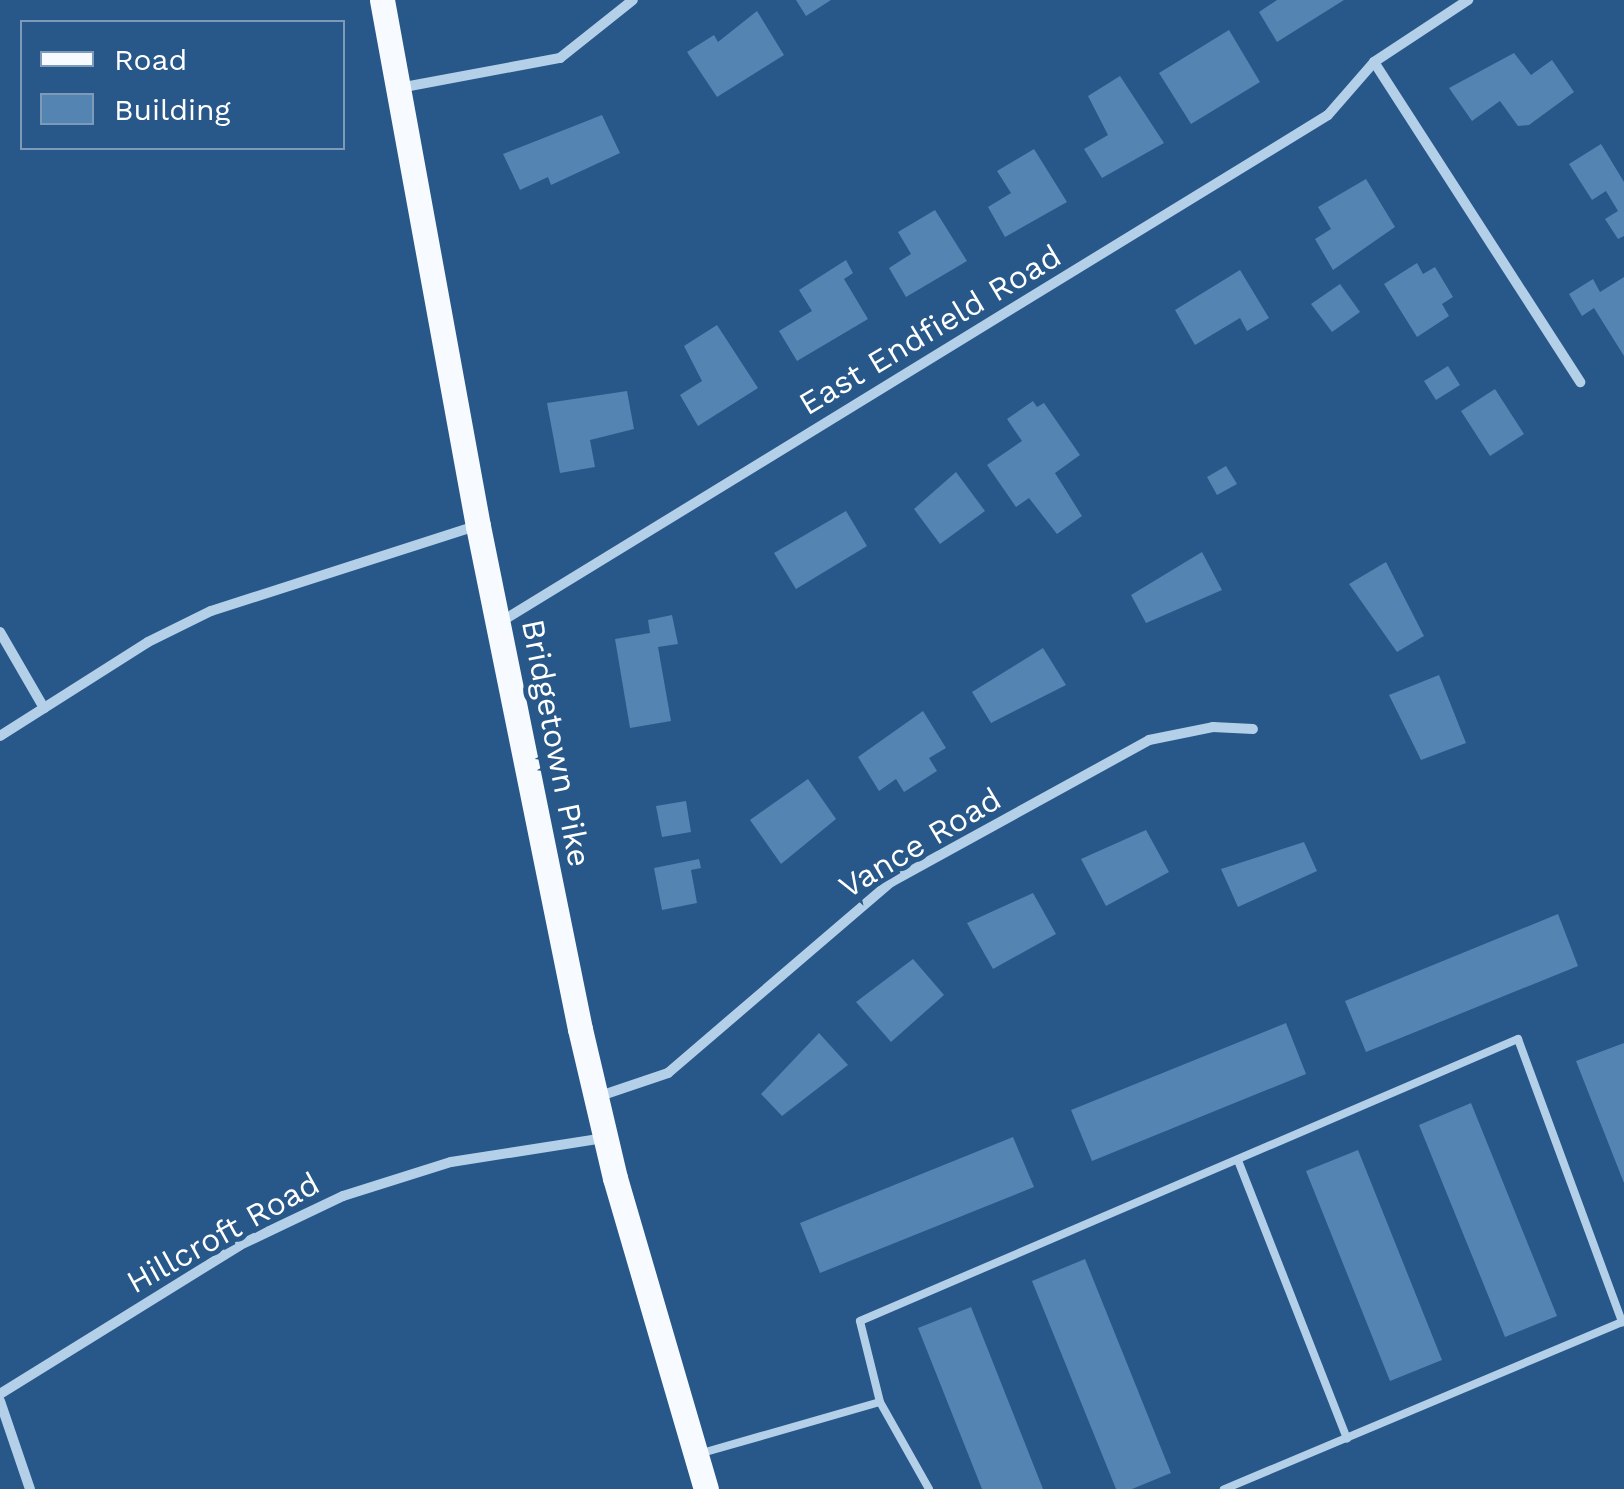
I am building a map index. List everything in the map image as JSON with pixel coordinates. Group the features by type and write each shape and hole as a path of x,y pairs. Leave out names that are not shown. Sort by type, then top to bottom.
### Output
{"main road":[{"name":"Bridgetown Pike","path":"382,0 478,526 596,1097 706,1489"}],"street":[{"path":"398,88 560,58 633,0"},
{"name":"East Endfield Road","path":"498,623 1328,116 1374,62 1468,0"},
{"path":"1374,62 1580,382"},
{"path":"0,736 211,611 478,526"},
{"path":"0,632 44,708"},
{"name":"Vance Road","path":"596,1097 668,1073 891,882 1148,740 1212,727 1253,730"},
{"name":"Hillcroft Road","path":"0,1398 240,1245 342,1196 451,1162 606,1138"},
{"path":"0,1398 30,1489"}],"lane":[{"path":"929,1489 880,1402 860,1322 1239,1163 1518,1039 1622,1322 1224,1489"},
{"path":"1239,1163 1347,1439"},
{"path":"698,1454 880,1402"}],"building":[{"path":"796,0 831,0 806,16"},
{"path":"1277,0 1344,0 1277,42 1259,12"},
{"path":"757,11 784,55 717,97 687,52 714,35 718,42"},
{"path":"1229,30 1260,82 1191,124 1159,73"},
{"path":"1514,53 1531,75 1552,60 1574,92 1529,125 1518,126 1500,101 1472,121 1449,88"},
{"path":"1120,76 1164,143 1102,178 1084,149 1108,135 1088,96"},
{"path":"602,115 620,153 551,185 548,177 520,190 503,154"},
{"path":"1601,144 1624,182 1624,236 1618,239 1605,219 1618,211 1606,191 1592,200 1569,164"},
{"path":"1034,149 1067,202 1005,237 988,207 1011,193 997,171"},
{"path":"1366,179 1395,227 1333,270 1315,239 1331,229 1318,207"},
{"path":"935,210 967,261 906,297 889,268 911,254 898,232"},
{"path":"846,260 853,273 844,279 868,319 797,361 779,331 812,311 799,290"},
{"path":"1417,263 1423,274 1435,267 1453,297 1442,304 1449,316 1417,337 1384,284"},
{"path":"1240,270 1269,318 1247,331 1240,318 1195,345 1175,310"},
{"path":"1624,277 1624,356 1594,308 1582,316 1569,294 1593,279 1600,292"},
{"path":"1340,284 1360,312 1332,332 1311,304"},
{"path":"717,325 758,388 698,426 680,395 702,381 684,346"},
{"path":"1448,366 1460,385 1436,400 1424,381"},
{"path":"1495,389 1524,434 1490,456 1461,411"},
{"path":"627,391 634,429 590,440 595,467 560,473 547,403"},
{"path":"1033,401 1037,407 1044,403 1080,455 1055,473 1082,516 1057,534 1029,498 1016,507 987,465 1022,441 1007,419"},
{"path":"1226,466 1237,484 1217,495 1207,477"},
{"path":"956,472 985,511 940,544 914,509"},
{"path":"846,511 867,546 796,589 774,553"},
{"path":"1202,552 1222,590 1146,623 1131,595"},
{"path":"1386,562 1424,636 1397,652 1349,584"},
{"path":"672,615 678,644 658,647 671,721 630,728 615,639 650,633 648,620"},
{"path":"1043,648 1066,685 991,723 972,692"},
{"path":"1439,675 1466,743 1421,760 1389,695"},
{"path":"923,711 946,748 929,758 937,771 904,792 896,779 879,791 858,757"},
{"path":"808,779 836,819 781,864 750,820"},
{"path":"686,801 691,832 662,837 656,806"},
{"path":"1146,830 1169,872 1106,906 1081,859"},
{"path":"1304,842 1317,871 1238,907 1221,869"},
{"path":"699,859 701,868 691,870 697,903 662,910 654,868"},
{"path":"1033,893 1056,934 993,969 967,923"},
{"path":"1558,914 1578,966 1366,1052 1345,1001"},
{"path":"913,959 944,995 891,1042 856,1002"},
{"path":"1286,1023 1306,1074 1092,1161 1071,1110"},
{"path":"819,1033 848,1065 782,1116 761,1094"},
{"path":"1624,1043 1624,1183 1576,1061"},
{"path":"1471,1103 1557,1316 1505,1337 1419,1125"},
{"path":"1013,1137 1034,1187 820,1273 800,1223"},
{"path":"1358,1150 1442,1360 1390,1381 1306,1171"},
{"path":"1085,1259 1171,1473 1132,1489 1116,1489 1032,1281"},
{"path":"971,1307 1043,1489 982,1489 918,1328"}]}
